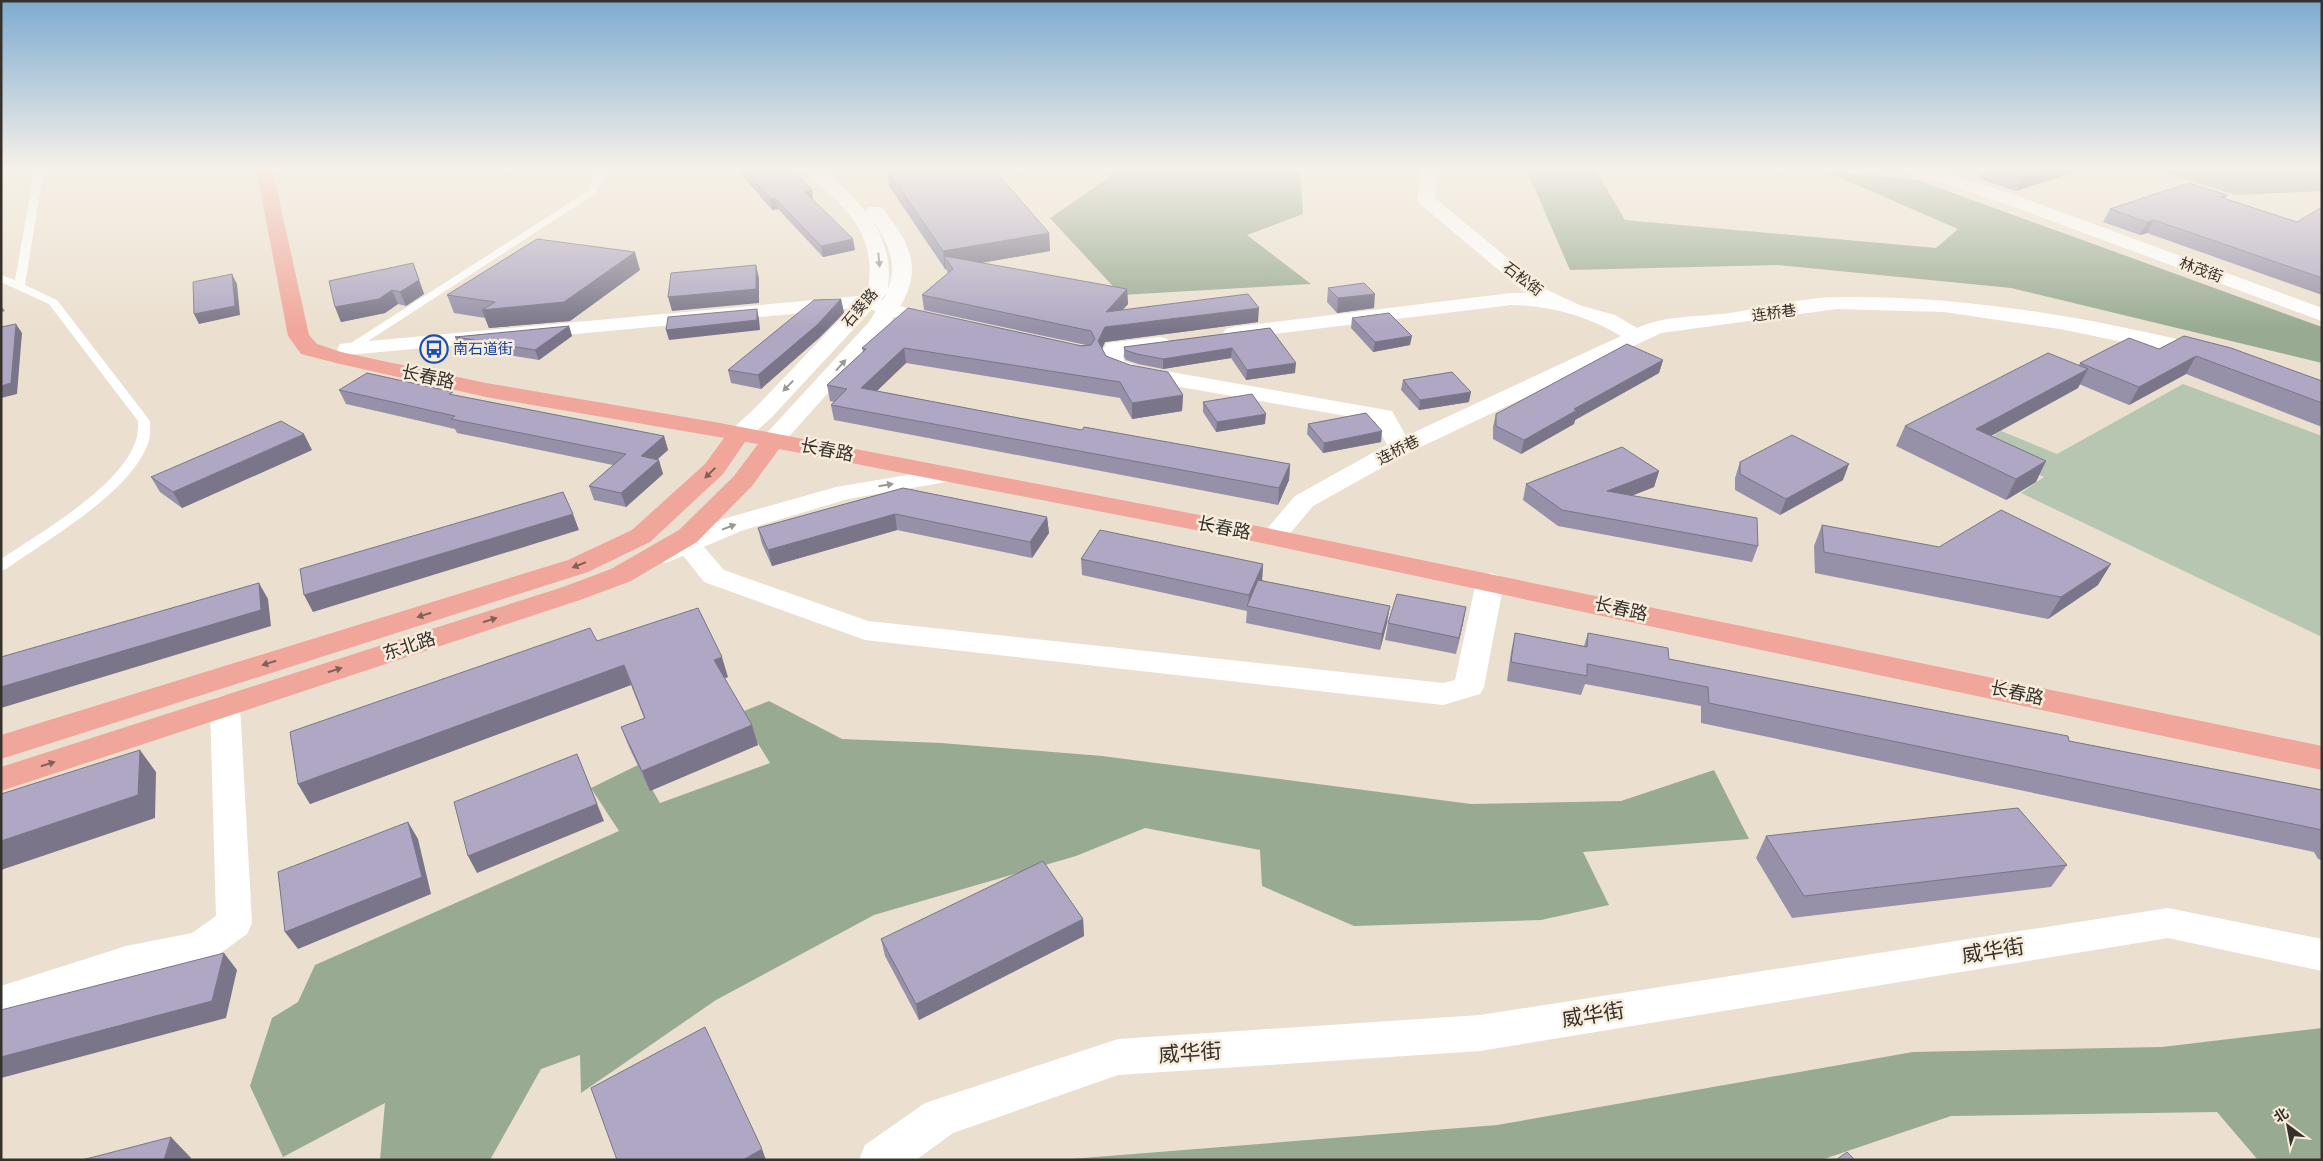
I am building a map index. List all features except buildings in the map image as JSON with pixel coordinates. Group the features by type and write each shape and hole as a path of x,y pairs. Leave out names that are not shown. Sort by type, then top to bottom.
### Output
{"main road":[{"name":"长春路","path":"275,221 299,336 309,348 342,353 486,390 773,440 1274,537 2322,758"},
{"name":"东北路","path":"1,747 578,566 641,536 714,469 739,434"},
{"name":"东北路","path":"1,779 621,575 688,536 743,481 773,440"}],"street":[{"name":"石葵路","path":"739,434 763,413 878,291 880,280 877,245 872,230 864,221"},
{"name":"石葵路","path":"773,440 889,310 903,270 895,238 884,221"},
{"name":"石松街","path":"1452,221 1538,293 1575,310 1608,319 1636,336"},
{"name":"林茂街","path":"2069,221 2322,315"},
{"path":"1213,336 1511,298 1536,299 1575,310"},
{"path":"342,353 869,302 889,310 960,326"},
{"name":"连桥巷","path":"1274,537 1304,501 1400,448 1656,327 1729,319 1837,303 1934,306 2069,325 2159,342 2222,358"},
{"path":"1184,340 1115,348 1111,356 1116,365 1131,372 1384,416 1400,448"},
{"path":"621,575 732,525 845,492 949,475"},
{"path":"688,545 714,576 865,630 1443,694 1469,687 1490,582"},
{"path":"1,1003 126,962 201,947 234,923 225,706"},
{"name":"威华街","path":"880,1160 940,1117 1118,1057 1480,1033 2168,923 2322,955"}],"lane":[{"path":"19,286 30,221"},
{"path":"342,353 547,221"},
{"path":"1,278 53,302 144,421 143,440 128,467 110,489 1,566"}],"green space":[{"path":"1053,221 1284,221 1247,235 1311,284 1121,295"},
{"path":"1549,221 1638,221 1936,248 1958,229 1940,221 2030,221 2322,327 2322,363 2011,288 1777,265 1570,270"},
{"path":"2183,384 2322,436 2322,637 2021,493 2044,477 1976,446 2001,431 2057,454"},
{"path":"769,701 842,739 941,743 1102,756 1471,804 1621,801 1714,770 1749,839 1583,852 1609,905 1541,920 1354,926 1262,886 1260,850 1145,828 1076,856 874,915 716,1000 581,1093 580,1055 541,1069 490,1160 380,1160 385,1103 283,1157 250,1086 272,1018 298,1002 315,965 619,831 591,788 638,765 660,803 770,763 739,713"},
{"path":"2322,1028 2322,1160 2258,1160 2217,1112 1951,1116 1821,1160 1058,1160 1497,1125 1913,1052 2162,1047"}],"place":[{"name":"南石道街","path":"434,349"}]}
